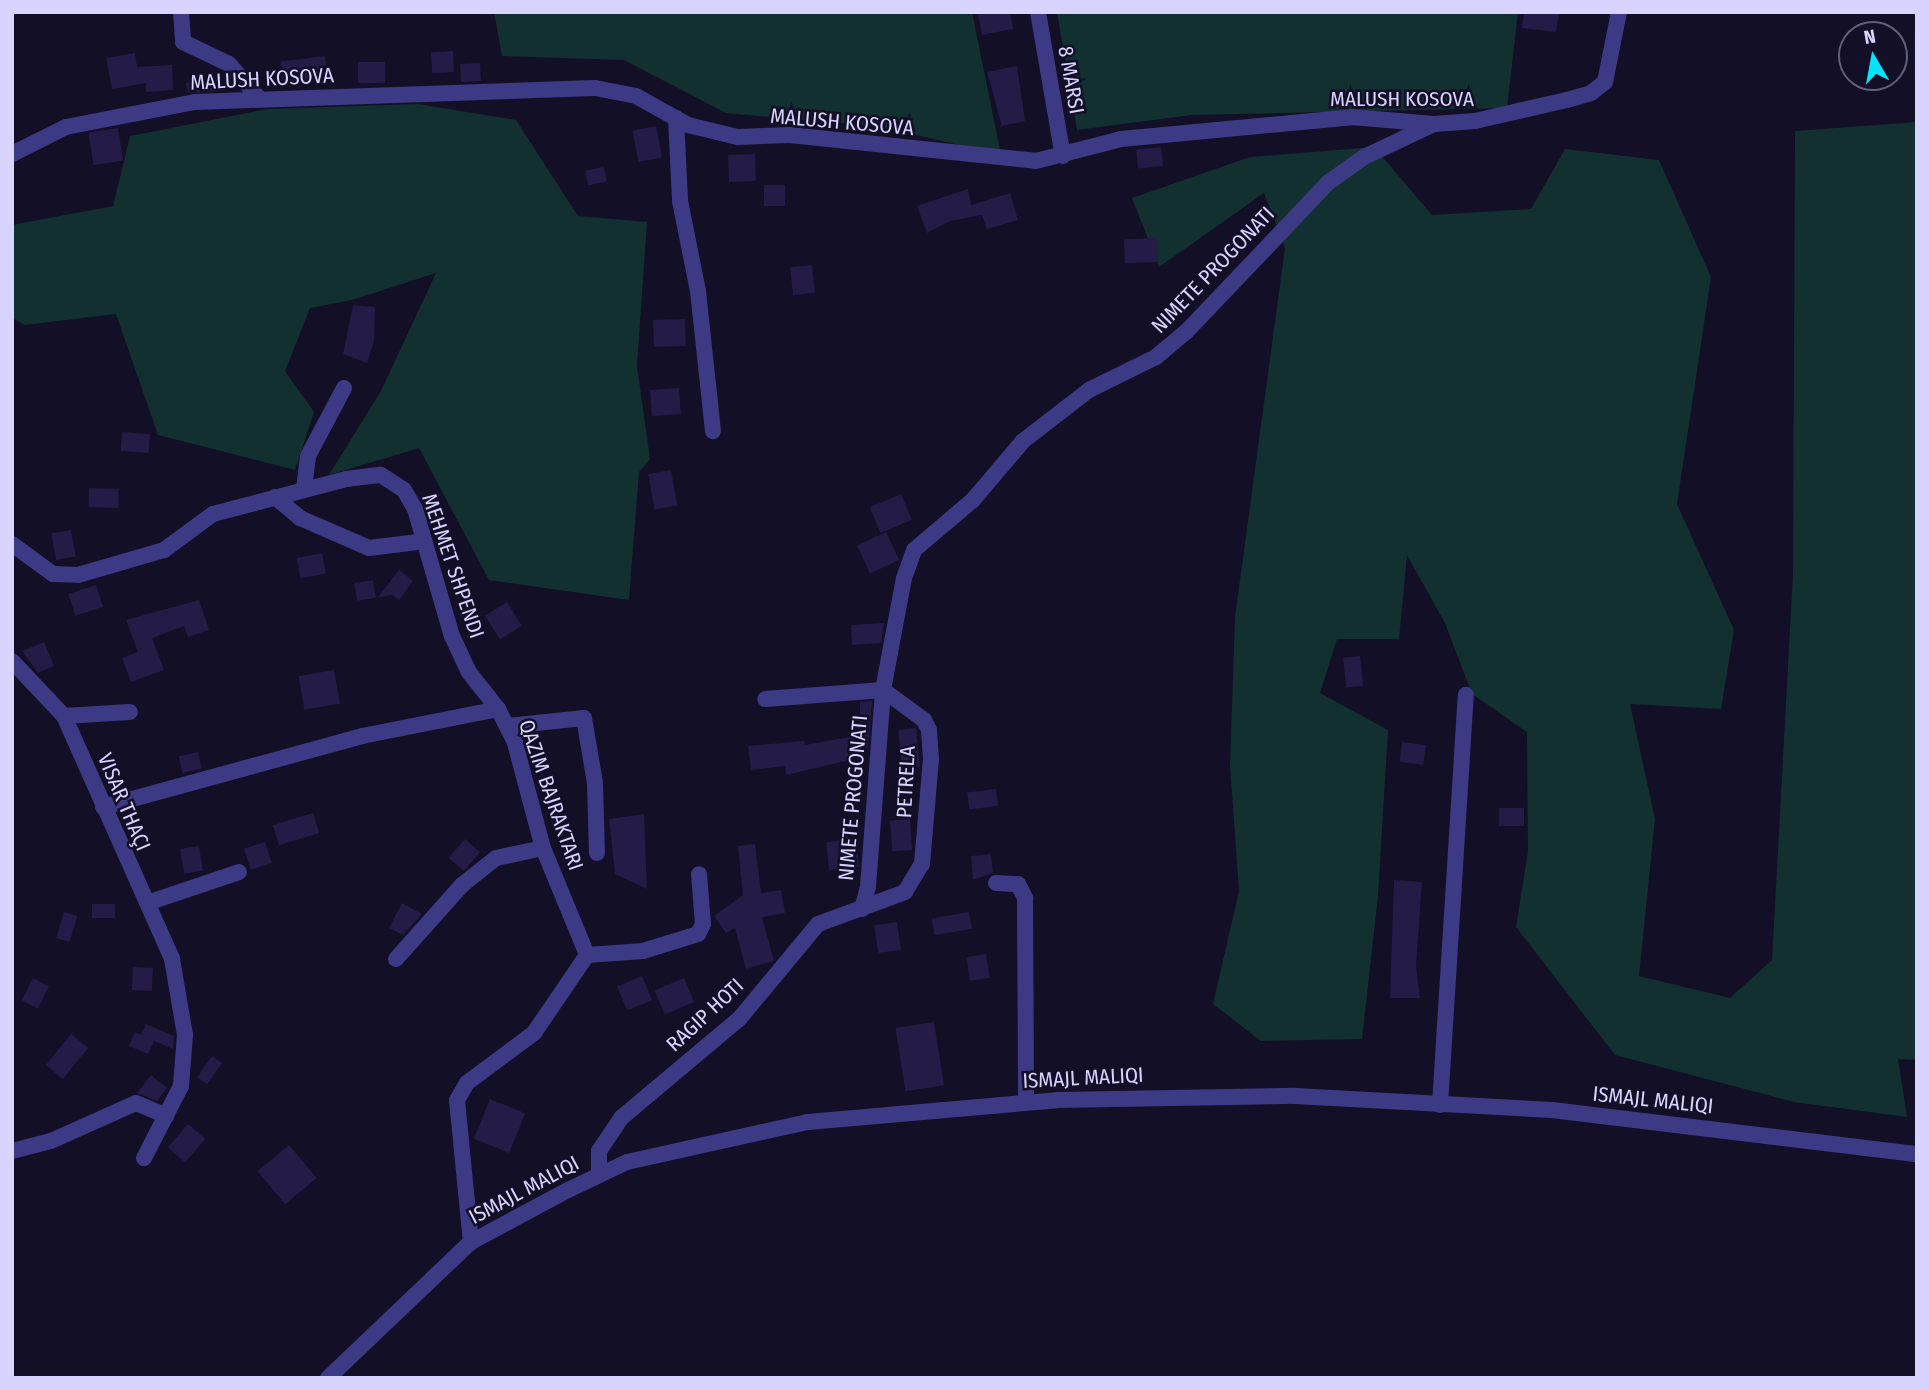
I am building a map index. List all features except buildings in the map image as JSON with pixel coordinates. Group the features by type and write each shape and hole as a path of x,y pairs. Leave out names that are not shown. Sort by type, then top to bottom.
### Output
{"street":[{"path":"181,12 183,43 229,64 258,97"},
{"name":"8 MARSI","path":"1038,12 1063,156"},
{"name":"MALUSH KOSOVA","path":"12,154 47,135 88,122 195,102 258,97 595,88 636,96 703,131 738,137 790,135 1007,161 1063,156 1121,139 1352,117 1434,124 1475,121 1599,88 1607,76 1619,12"},
{"path":"676,118 680,201 698,291 713,430"},
{"name":"NIMETE PROGONATI","path":"862,909 868,886 883,690 904,578 922,540 973,500 1023,441 1089,390 1156,358 1186,332 1329,182 1364,157 1434,124"},
{"path":"304,489 308,456 344,388"},
{"name":"MEHMET SHPENDI","path":"12,544 53,574 78,575 164,550 205,518 304,489 381,475 404,490 425,541 452,636 468,671 498,709"},
{"path":"275,497 300,518 369,548 425,541"},
{"name":"VISAR THAÇI","path":"12,661 64,716 172,959 185,1035 181,1086 144,1158"},
{"name":"NIMETE PROGONATI","path":"765,699 883,690"},
{"name":"PETRELA","path":"883,690 924,720 929,730 931,759 922,864 905,892"},
{"path":"1440,1105 1466,695"},
{"name":"QAZIM BAJRAKTARI","path":"103,807 362,736 498,709 508,726 543,848 587,955"},
{"path":"64,716 130,712"},
{"path":"508,726 584,718 596,783 597,853"},
{"path":"396,959 462,885 496,858 543,848"},
{"path":"147,903 239,872"},
{"path":"471,1242 457,1100 467,1083 534,1033 587,955 643,951 698,934 703,924 699,874"},
{"path":"996,883 1018,884 1025,898 1026,1102"},
{"name":"RAGIP HOTI","path":"598,1175 599,1151 621,1118 740,1018 818,924 905,892"},
{"name":"ISMAJL MALIQI","path":"328,1378 471,1242 627,1162 705,1141 808,1122 1026,1102 1169,1095 1552,1110 1917,1154"},
{"path":"12,1151 51,1142 135,1103 166,1116"}],"green space":[{"path":"494,12 972,12 1001,155 883,127 726,113 624,60 502,56"},
{"path":"1057,12 1518,12 1507,108 1191,115 1077,130"},
{"path":"418,104 516,120 578,216 647,222 637,366 650,459 639,472 629,600 489,580 419,448 329,475 381,391 436,273 352,300 310,308 285,371 314,412 295,470 158,435 116,314 25,325 12,318 12,225 113,206 130,136 267,109"},
{"path":"1917,122 1917,1060 1898,1059 1907,1117 1794,1102 1615,1055 1516,927 1528,851 1527,732 1472,694 1445,623 1407,555 1399,639 1337,639 1320,693 1388,730 1378,896 1362,1039 1261,1041 1213,1004 1239,891 1230,765 1235,617 1285,248 1264,193 1159,267 1132,198 1250,157 1374,147 1432,215 1531,209 1565,149 1659,160 1711,277 1677,504 1734,630 1721,709 1630,704 1655,819 1639,976 1730,998 1772,960 1793,574 1795,131"}]}
